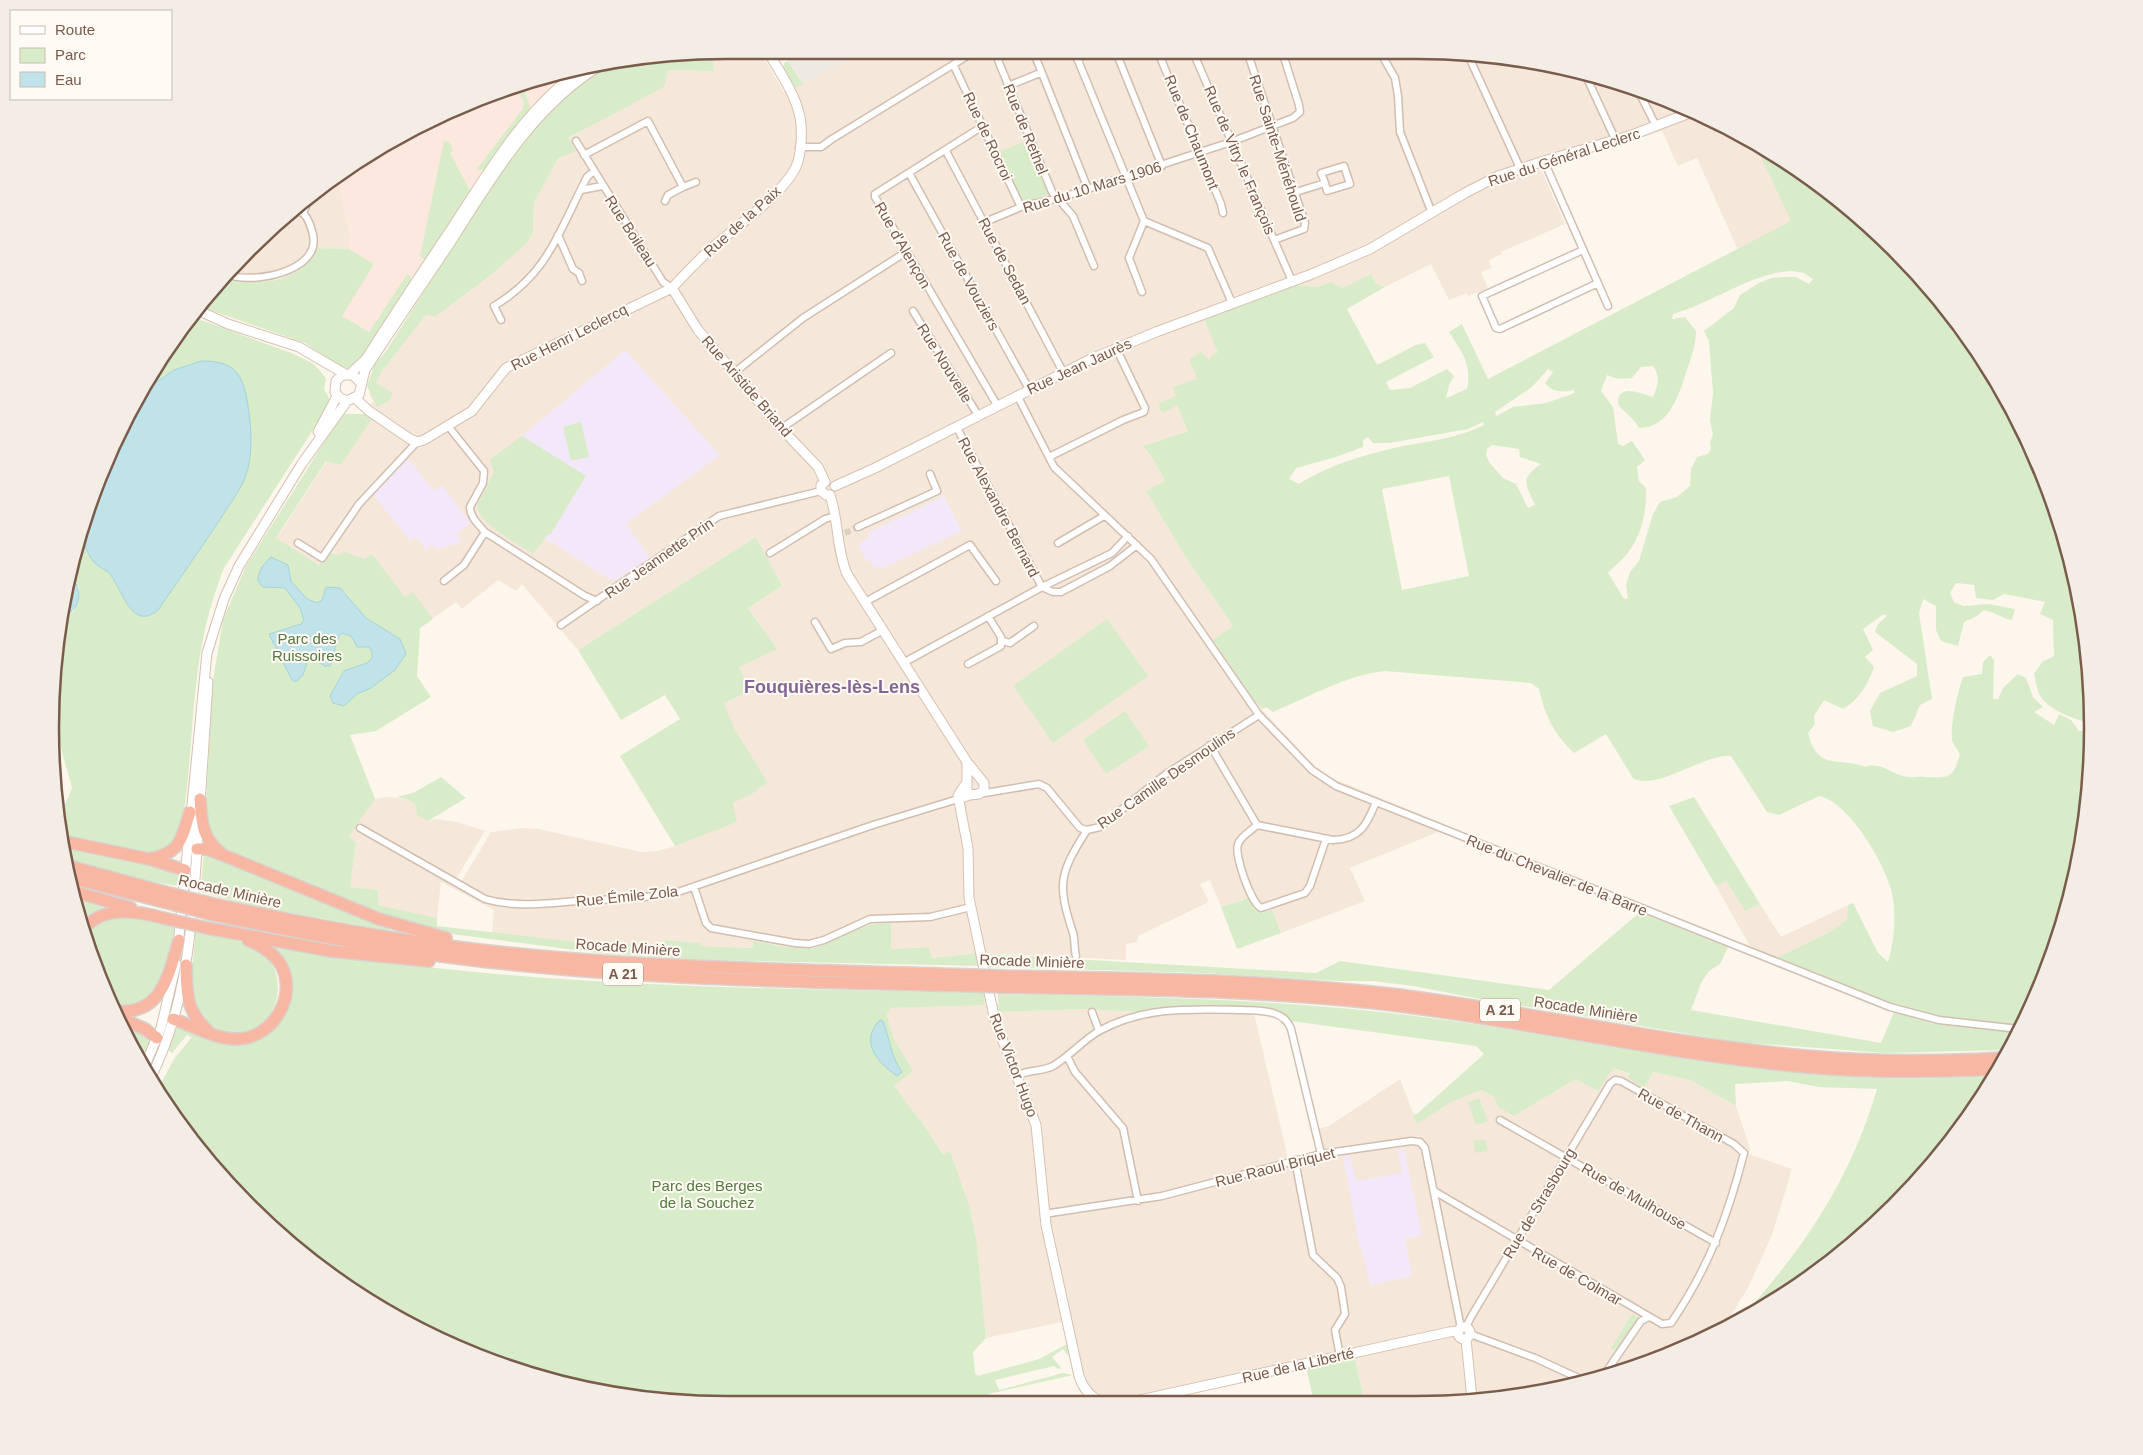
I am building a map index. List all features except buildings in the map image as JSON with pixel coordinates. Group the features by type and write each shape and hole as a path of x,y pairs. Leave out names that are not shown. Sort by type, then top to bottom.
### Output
{"highway":[{"path":"200,799 203,832 208,842 223,855"},
{"path":"149,859 165,855 176,848 182,839 190,812"},
{"path":"69,842 149,859 186,870"},
{"path":"197,849 207,849 223,855 379,919 420,932 484,944 506,953"},
{"name":"Rocade Minière","path":"74,868 164,897"},
{"name":"Rocade Minière","path":"77,879 164,897 342,941 498,963 684,977 975,981 1225,981 1317,986 1446,1002 1734,1048 1807,1056 1884,1061 1997,1058"},
{"path":"80,893 163,918 228,933 349,954 473,965 498,963"},
{"name":"Rocade Minière","path":"210,908 373,935 506,953 692,966 975,981"},
{"path":"89,924 108,914 129,912 149,914"},
{"path":"173,1019 231,1038 255,1035 275,1020 284,999 285,978 276,960 262,946 228,933"},
{"path":"123,1011 133,1011 144,1006 159,994 167,980 179,940"},
{"path":"186,965 189,1007 196,1019 209,1032"},
{"name":"Rocade Minière","path":"1000,981 1344,1000 1462,1015 1672,1050 1806,1067 1885,1072 1991,1069"},
{"path":"127,1021 159,1033"}],"street":[{"name":"Rue de la Paix","path":"672,288 689,268 789,178 796,166 800,121 797,105 772,59"},
{"path":"799,147 824,146 832,139 964,59"},
{"path":"1036,59 1088,189"},
{"path":"1077,59 1144,221 1130,258 1142,292"},
{"path":"1119,59 1162,166"},
{"name":"Rue de Chaumont","path":"1161,59 1223,213"},
{"name":"Rue de Vitry le François","path":"1196,59 1274,240"},
{"name":"Rue Sainte-Ménéhould","path":"1249,59 1296,192 1305,223 1304,229 1274,240"},
{"name":"Rue du 10 Mars 1906","path":"985,222 1021,207 1162,166 1293,118 1300,112 1284,59"},
{"path":"1384,59 1395,78 1400,132 1432,213"},
{"name":"Rue de Rethel","path":"998,60 1056,198 1073,216 1094,266"},
{"path":"1471,61 1520,168"},
{"name":"Rue de Rocroi","path":"954,66 1021,207"},
{"path":"1008,86 1040,73"},
{"path":"148,1061 159,1033 171,990 179,940 202,682 207,653 224,599 239,566 301,465 351,400 361,391 361,383 369,365 525,131 567,88 586,75"},
{"path":"301,465 309,447 329,415 337,396 334,388 336,380 348,374 366,359 521,125 569,78"},
{"path":"1589,82 1616,141"},
{"path":"1642,99 1656,126"},
{"name":"Rue du Général Leclerc","path":"1333,266 1370,249 1478,186 1520,168 1616,141 1683,115"},
{"path":"584,155 648,121 683,187"},
{"name":"Rue d'Alençon","path":"983,126 875,194 875,197 997,405"},
{"name":"Rue Boileau","path":"576,142 663,282 672,288"},
{"name":"Rue de Sedan","path":"946,151 1063,372"},
{"path":"1544,160 1608,306"},
{"path":"1344,166 1350,184 1327,191 1325,183 1321,173 1344,166"},
{"path":"501,320 494,306 515,292 542,265 581,190 593,172"},
{"name":"Rue de Vouziers","path":"909,174 1030,389"},
{"path":"665,201 668,196 696,182"},
{"path":"1296,192 1325,183"},
{"path":"581,190 602,186"},
{"path":"236,276 249,278 292,269 302,264 310,254 314,239 309,222 303,213"},
{"path":"1144,221 1201,243 1208,248 1232,303"},
{"path":"558,235 573,269 579,273 582,281"},
{"path":"1274,240 1292,281"},
{"path":"1583,250 1482,296 1483,301 1496,328 1500,329 1598,282"},
{"path":"735,372 802,318 906,252"},
{"name":"Rue Jean Jaurès","path":"835,486 875,468 1063,372 1116,348 1333,266"},
{"name":"Rue Aristide Briand","path":"672,288 689,318 782,428 818,467 825,482"},
{"name":"Rue Henri Leclercq","path":"417,442 448,426 476,407 506,368 672,288"},
{"name":"Rue Nouvelle","path":"913,311 978,415"},
{"path":"203,313 228,324 299,347 323,362 356,377 361,383"},
{"path":"1049,457 1144,412 1145,408 1116,348"},
{"path":"782,428 892,352"},
{"path":"323,362 336,380"},
{"name":"Rue du Chevalier de la Barre","path":"1017,395 1054,467 1151,559 1259,715 1317,774 1336,786 1877,1003 1939,1020 2012,1028"},
{"path":"298,543 322,558 359,504 417,442 401,434 362,405 337,396"},
{"path":"448,426 484,471 483,483 470,507 472,516 485,532 585,596 597,600"},
{"name":"Rue Alexandre Bernard","path":"956,426 1042,587"},
{"path":"858,527 936,491 930,474"},
{"path":"830,481 835,486 834,491 830,495 826,495 821,491 821,485 830,481"},
{"name":"Rue Jeannette Prin","path":"561,625 719,516 821,491"},
{"path":"830,495 841,534 843,566 967,762 982,780 984,790 958,799 959,792 970,777 982,780 1001,791"},
{"path":"770,553 826,519 835,516"},
{"path":"1058,543 1104,516"},
{"path":"444,581 464,565 485,532"},
{"path":"903,663 1042,587 1112,553 1128,536"},
{"path":"865,602 970,545 996,581"},
{"path":"1042,587 1053,592 1061,592 1110,566 1137,545"},
{"path":"988,616 1003,642"},
{"path":"815,622 831,649 845,643 861,642 883,630"},
{"path":"1003,642 1010,643 1034,626"},
{"path":"154,1071 173,1019 186,965 214,635"},
{"path":"968,664 1001,646 1003,642"},
{"name":"Rue Camille Desmoulins","path":"975,794 1034,784 1043,785 1080,828 1087,830 1100,827 1166,774 1259,715"},
{"path":"1210,746 1256,825 1340,840 1363,829 1368,823 1376,802"},
{"path":"967,762 966,783 975,794"},
{"name":"Rue Émile Zola","path":"360,828 476,895 502,903 534,904 645,898 675,893 873,825 958,799"},
{"name":"Rue Victor Hugo","path":"958,799 967,843 971,907 995,1021 1036,1125 1040,1151 1044,1214"},
{"path":"1256,825 1240,841 1236,851 1253,901 1261,908 1305,893 1310,886 1326,839"},
{"path":"1076,956 1074,934 1070,927 1064,904 1062,885 1071,855 1087,830"},
{"path":"187,858 197,849"},
{"path":"186,870 191,876 194,886"},
{"path":"694,887 706,923 711,928 801,944 824,940 870,919 930,917 971,907"},
{"path":"1017,1076 1029,1070 1051,1067 1098,1031 1131,1018 1158,1011 1175,1009 1253,1010 1280,1015 1289,1023 1291,1029 1321,1154"},
{"path":"1092,1012 1098,1031"},
{"path":"159,1060 159,1033 173,1019"},
{"path":"1067,1056 1075,1072 1123,1128 1138,1200"},
{"name":"Rue de Thann","path":"1614,1080 1621,1081 1741,1149 1744,1153 1716,1243"},
{"name":"Rue de Strasbourg","path":"1465,1330 1614,1080"},
{"name":"Rue de Mulhouse","path":"1500,1120 1716,1243"},
{"name":"Rue Raoul Briquet","path":"1044,1214 1138,1200 1321,1154 1420,1142 1425,1148 1460,1315 1465,1330"},
{"path":"1295,1160 1308,1237 1313,1255 1322,1267 1337,1278 1341,1287 1345,1314 1335,1330 1340,1356"},
{"name":"Rue de Colmar","path":"1434,1192 1662,1324 1671,1323 1700,1276 1716,1243"},
{"name":"Rue de la Liberté","path":"1044,1214 1079,1376 1087,1392 1093,1396"},
{"path":"1609,1367 1641,1320 1649,1317"},
{"path":"1471,1394 1465,1330 1575,1376"},
{"name":"Rue de la Liberté","path":"1161,1396 1465,1330"}],"shaded area":[{"path":"713,59 764,59 784,92 848,59 1416,59 1503,64 1589,82 1630,94 1711,128 1750,148 1760,154 1792,221 1738,250 1697,158 1678,166 1662,131 1541,169 1565,224 1501,252 1502,254 1489,260 1491,268 1481,272 1488,288 1468,296 1467,293 1449,300 1431,264 1385,287 1375,283 1371,274 1343,288 1331,282 1317,287 1295,285 1232,384 1158,404 1162,412 1177,406 1188,431 1143,446 1153,459 1165,481 1146,491 1185,556 1233,626 1213,640 1256,703 1320,772 1442,823 1438,832 1350,868 1365,901 1281,933 1272,910 1263,913 1256,911 1248,898 1221,907 1210,880 1200,884 1209,902 1138,936 1137,942 1126,944 1126,960 977,953 932,958 929,947 891,949 891,923 864,925 822,945 810,948 797,948 754,941 752,948 701,946 701,943 665,940 664,946 578,942 492,933 494,910 441,882 437,918 377,905 378,890 350,887 356,843 349,836 375,799 386,797 407,799 416,805 428,821 435,819 457,822 485,831 456,879 461,882 491,832 525,828 539,829 641,852 657,851 675,846 620,756 681,722 750,691 739,667 764,630 748,608 782,586 756,537 578,650 522,584 516,591 498,580 462,609 456,602 426,623 319,565 276,539 343,436 362,418 373,401 369,393 382,371 426,315 435,317 487,278 533,232 534,203 568,139 595,123 668,70 714,71"},
{"path":"787,59 849,59 803,84"},
{"path":"564,80 546,93 529,111 471,192 450,153 449,142 420,256 426,261 413,281 408,274 369,332 341,316 374,264 349,249 350,236 339,183 393,148 432,128 513,94"},
{"path":"339,183 350,236 349,249 316,248 309,263 292,275 258,283 233,279 287,225"},
{"path":"625,350 720,455 626,524 650,558 618,579 609,579 545,538 548,533 522,436"},
{"path":"407,457 434,491 442,485 470,523 456,534 461,541 454,546 452,544 446,548 443,546 437,550 432,544 426,550 415,536 410,541 372,493"},
{"path":"944,496 962,531 881,569 879,566 874,568 870,560 866,561 858,545 869,537 868,533"},
{"path":"1726,881 1745,911 1760,904 1781,937 1848,905 1848,920 1826,934 1776,958 1751,948 1716,886"},
{"path":"999,1004 1000,1012 1086,1009 1138,1012 1174,1007 1253,1009 1288,1158 1315,1151 1318,1129 1329,1126 1400,1079 1417,1123 1451,1102 1481,1090 1494,1097 1514,1116 1576,1079 1613,1068 1647,1081 1653,1072 1690,1080 1736,1106 1750,1148 1749,1154 1792,1169 1772,1235 1749,1286 1730,1317 1671,1345 1630,1361 1546,1383 1503,1391 1459,1395 1363,1396 1355,1358 1183,1396 1083,1396 1077,1387 1062,1322 986,1338 977,1244 970,1208 950,1152 943,1155 928,1131 893,1086 913,1071 893,1037 887,1015 891,1008"},
{"path":"1398,1149 1404,1149 1422,1235 1405,1239 1412,1276 1370,1285 1362,1249 1360,1249 1343,1156 1350,1156 1356,1181 1402,1173"}],"green space":[{"path":"713,59 714,71 668,70 664,87 568,138 576,151 558,158 534,203 533,232 526,244 487,278 435,317 426,315 382,371 376,383 393,393 389,401 377,407 367,386 375,363 384,354 519,143 557,101 588,76 597,72 640,64 684,60"},
{"path":"788,61 803,84 795,88 783,68 784,63"},
{"path":"524,91 531,109 485,170 476,170 522,110 524,103 519,92"},
{"path":"1028,140 1049,190 1047,195 1025,202 1021,200 999,152"},
{"path":"444,141 449,142 453,151 450,153 471,192 426,261 420,256"},
{"path":"1760,154 1823,197 1856,225 1888,255 1946,320 1972,356 1995,393 2033,472 2049,513 2061,554 2079,640 2084,721 2050,706 2038,692 2034,674 2042,662 2054,656 2053,620 2040,614 2045,602 2004,594 1993,600 1976,598 1974,585 1956,583 1950,593 1954,602 1963,606 1989,604 2015,609 2012,620 1984,610 1977,616 1964,622 1958,646 1941,641 1936,630 1936,606 1923,599 1919,613 1932,699 1920,705 1911,726 1893,732 1873,726 1870,711 1880,693 1917,676 1917,664 1875,632 1878,624 1887,616 1884,614 1863,629 1873,650 1865,657 1874,667 1862,691 1854,701 1843,709 1824,700 1814,716 1815,724 1808,733 1817,753 1830,761 1865,767 1882,767 1896,774 1908,777 1945,777 1952,773 1960,754 1953,742 1952,726 1963,677 1982,674 1983,662 1990,655 1994,660 1993,699 1998,699 2003,688 2018,674 2026,678 2033,697 2043,707 2034,712 2054,725 2059,714 2071,720 2079,731 2084,731 2079,815 2061,901 2049,942 2013,1026 1926,1015 1881,1001 1776,958 1826,934 1847,920 1848,905 1853,903 1878,953 1888,962 1894,930 1893,898 1890,885 1876,854 1855,823 1843,810 1831,801 1819,796 1779,815 1767,812 1731,756 1708,760 1654,780 1643,781 1633,778 1606,734 1574,753 1551,724 1539,689 1531,683 1385,671 1370,673 1328,687 1273,712 1266,707 1263,709 1256,703 1213,640 1233,626 1185,556 1146,491 1165,481 1153,459 1143,446 1188,431 1177,406 1162,413 1158,404 1176,396 1173,387 1197,379 1190,359 1201,352 1209,360 1213,354 1218,353 1204,318 1295,285 1317,287 1331,282 1343,288 1371,274 1375,283 1385,287 1347,309 1377,365 1416,345 1425,343 1434,357 1386,382 1390,390 1410,388 1447,369 1454,376 1449,385 1446,398 1467,389 1467,365 1462,352 1449,332 1462,324 1488,379 1791,221","holes":["1792,271 1804,273 1813,279 1809,284 1796,277 1771,278 1759,283 1740,295 1734,308 1704,331 1709,341 1713,393 1710,420 1713,435 1710,442 1711,449 1708,454 1697,457 1691,469 1690,486 1677,497 1660,502 1653,514 1639,561 1630,572 1626,585 1628,598 1624,599 1608,573 1627,554 1634,544 1640,529 1646,504 1646,488 1639,481 1637,467 1645,460 1632,441 1623,446 1618,444 1613,407 1601,391 1607,375 1618,379 1632,378 1641,367 1653,366 1658,382 1653,397 1626,391 1619,396 1618,402 1620,407 1633,419 1639,428 1658,422 1672,408 1687,370 1695,341 1696,331 1685,317 1672,319 1673,314 1762,277","1548,369 1553,372 1545,383 1551,389 1558,391 1574,390 1575,393 1546,403 1513,407 1496,416 1495,412 1532,387","1483,422 1484,425 1454,436 1376,452 1350,460 1323,471 1299,484 1289,479 1296,468 1363,447 1363,440 1368,437 1373,443 1389,443 1468,429","1492,445 1519,449 1520,457 1541,464 1534,469 1526,482 1535,505 1528,508 1516,484 1503,478 1489,462 1486,455 1487,449","1449,476 1469,576 1402,590 1382,489"]},
{"path":"316,248 349,249 374,264 342,316 369,332 408,273 413,281 358,365 349,369 338,365 305,343 207,309 232,279 252,282 279,279 291,275 310,259"},
{"path":"198,318 294,354 314,364 326,378 324,389 329,398 327,408 224,568 210,608 201,649 186,800 182,821 175,839 170,845 160,850 149,852 68,836 63,807 72,788 59,742 60,684 69,615 74,611 79,588 76,582 82,554 94,513 110,472 148,393 171,356"},
{"name":"Parc des Ruissoires","path":"342,414 364,414 372,419 341,465 326,461 276,538 319,565 330,553 338,555 345,552 364,559 372,554 405,597 413,592 433,619 420,628 417,676 431,697 376,731 350,735 375,799 349,836 356,843 350,887 378,890 378,905 437,918 437,926 578,942 664,946 665,940 701,943 701,946 752,948 754,941 805,948 822,945 862,927 891,923 891,949 929,947 932,958 977,953 980,966 700,960 598,953 452,934 404,923 216,845 205,820 213,680 223,620 246,566"},
{"path":"581,422 589,457 571,461 563,427"},
{"path":"522,436 586,476 550,535 548,534 533,554 484,520 477,506 494,472 489,460"},
{"path":"756,537 782,586 748,608 777,649 739,667 750,691 724,703 734,728 768,783 733,803 737,822 675,846 620,756 680,719 665,695 621,720 578,650"},
{"path":"1107,619 1148,676 1053,743 1013,686"},
{"path":"1125,711 1149,746 1106,774 1083,740"},
{"path":"441,777 466,798 428,821 417,815 416,805 407,799 397,797 413,793"},
{"path":"1694,797 1760,904 1745,911 1726,881 1716,886 1669,806"},
{"path":"70,846 177,871 179,874 178,886 149,881 73,861"},
{"path":"204,853 390,927 390,931 255,906 200,892"},
{"path":"1248,898 1256,911 1263,913 1272,910 1281,933 1237,949 1221,907"},
{"path":"82,900 106,909 88,922"},
{"path":"1640,912 1728,947 1720,964 1709,971 1701,983 1691,1010 1881,1043 1894,1012 1938,1024 2011,1031 2001,1050 1885,1053 1736,1042 1414,986 1372,981 1201,973 989,967 986,954 1316,973 1340,961 1549,990"},
{"path":"126,917 175,927 165,973 154,994 145,1001 135,1005 120,1006 91,931 104,921"},
{"path":"195,932 242,942 258,950 272,963 277,979 277,996 272,1011 262,1023 250,1031 236,1035 222,1034 208,1027 197,1014 192,996"},
{"name":"Parc des Berges de la Souchez","path":"273,946 337,957 580,980 714,987 984,993 985,1005 891,1008 887,1015 893,1037 913,1071 894,1086 928,1131 943,1155 950,1151 970,1208 977,1244 986,1338 973,1352 975,1373 978,1376 1039,1359 1067,1344 1071,1359 1063,1349 1052,1357 1061,1368 1058,1369 1054,1366 995,1380 999,1390 1063,1373 1073,1375 988,1394 988,1396 728,1396 640,1391 554,1373 513,1361 432,1327 393,1307 356,1284 320,1258 255,1200 197,1135 161,1083 174,1059 192,1037 187,1035 172,1053 168,1049 178,1024 252,1039 288,999 272,950"},
{"path":"998,994 1110,996 1278,1003 1389,1013 1482,1025 1665,1056 1770,1070 1834,1076 1898,1078 1986,1076 1946,1135 1888,1200 1823,1258 1752,1306 1785,1266 1823,1212 1853,1154 1877,1089 1819,1087 1787,1081 1735,1084 1736,1106 1690,1080 1653,1072 1648,1081 1645,1080 1648,1082 1644,1088 1628,1078 1630,1074 1613,1068 1598,1091 1576,1079 1514,1116 1498,1107 1494,1097 1481,1090 1451,1102 1417,1124 1413,1115 1417,1114 1484,1054 1476,1046 1291,1021 1284,1015 1198,1007 1158,1008 1138,1012 1086,1009 999,1012"},
{"path":"129,1024 152,1036 144,1053"},
{"path":"1479,1098 1488,1121 1476,1125 1468,1102"},
{"path":"1485,1139 1488,1151 1475,1153 1473,1141"},
{"path":"1632,1314 1638,1318 1617,1352 1611,1348"},
{"path":"1355,1358 1363,1396 1313,1396 1306,1368"}],"water":[{"path":"201,361 211,361 227,365 238,374 247,400 251,451 244,481 207,539 158,610 149,616 141,616 128,605 109,573 94,561 84,546 94,513 128,432 153,384 174,370"},
{"path":"271,557 288,565 291,581 307,599 317,603 322,600 326,587 340,588 366,618 400,639 406,654 395,670 371,688 357,694 344,706 333,703 330,696 344,671 367,663 372,658 372,652 369,647 357,647 351,636 342,633 339,636 330,666 325,666 313,659 308,660 303,675 296,682 292,680 269,634 301,624 304,620 300,608 285,588 263,587 258,581 262,568"},
{"path":"75,583 79,594 69,614"},
{"path":"880,1020 883,1021 893,1053 902,1072 897,1076 877,1058 873,1051 871,1036"}],"tunnel":[{"path":"845,533 858,527"}],"district":[{"name":"Fouquières-lès-Lens","path":"832,687"}]}
